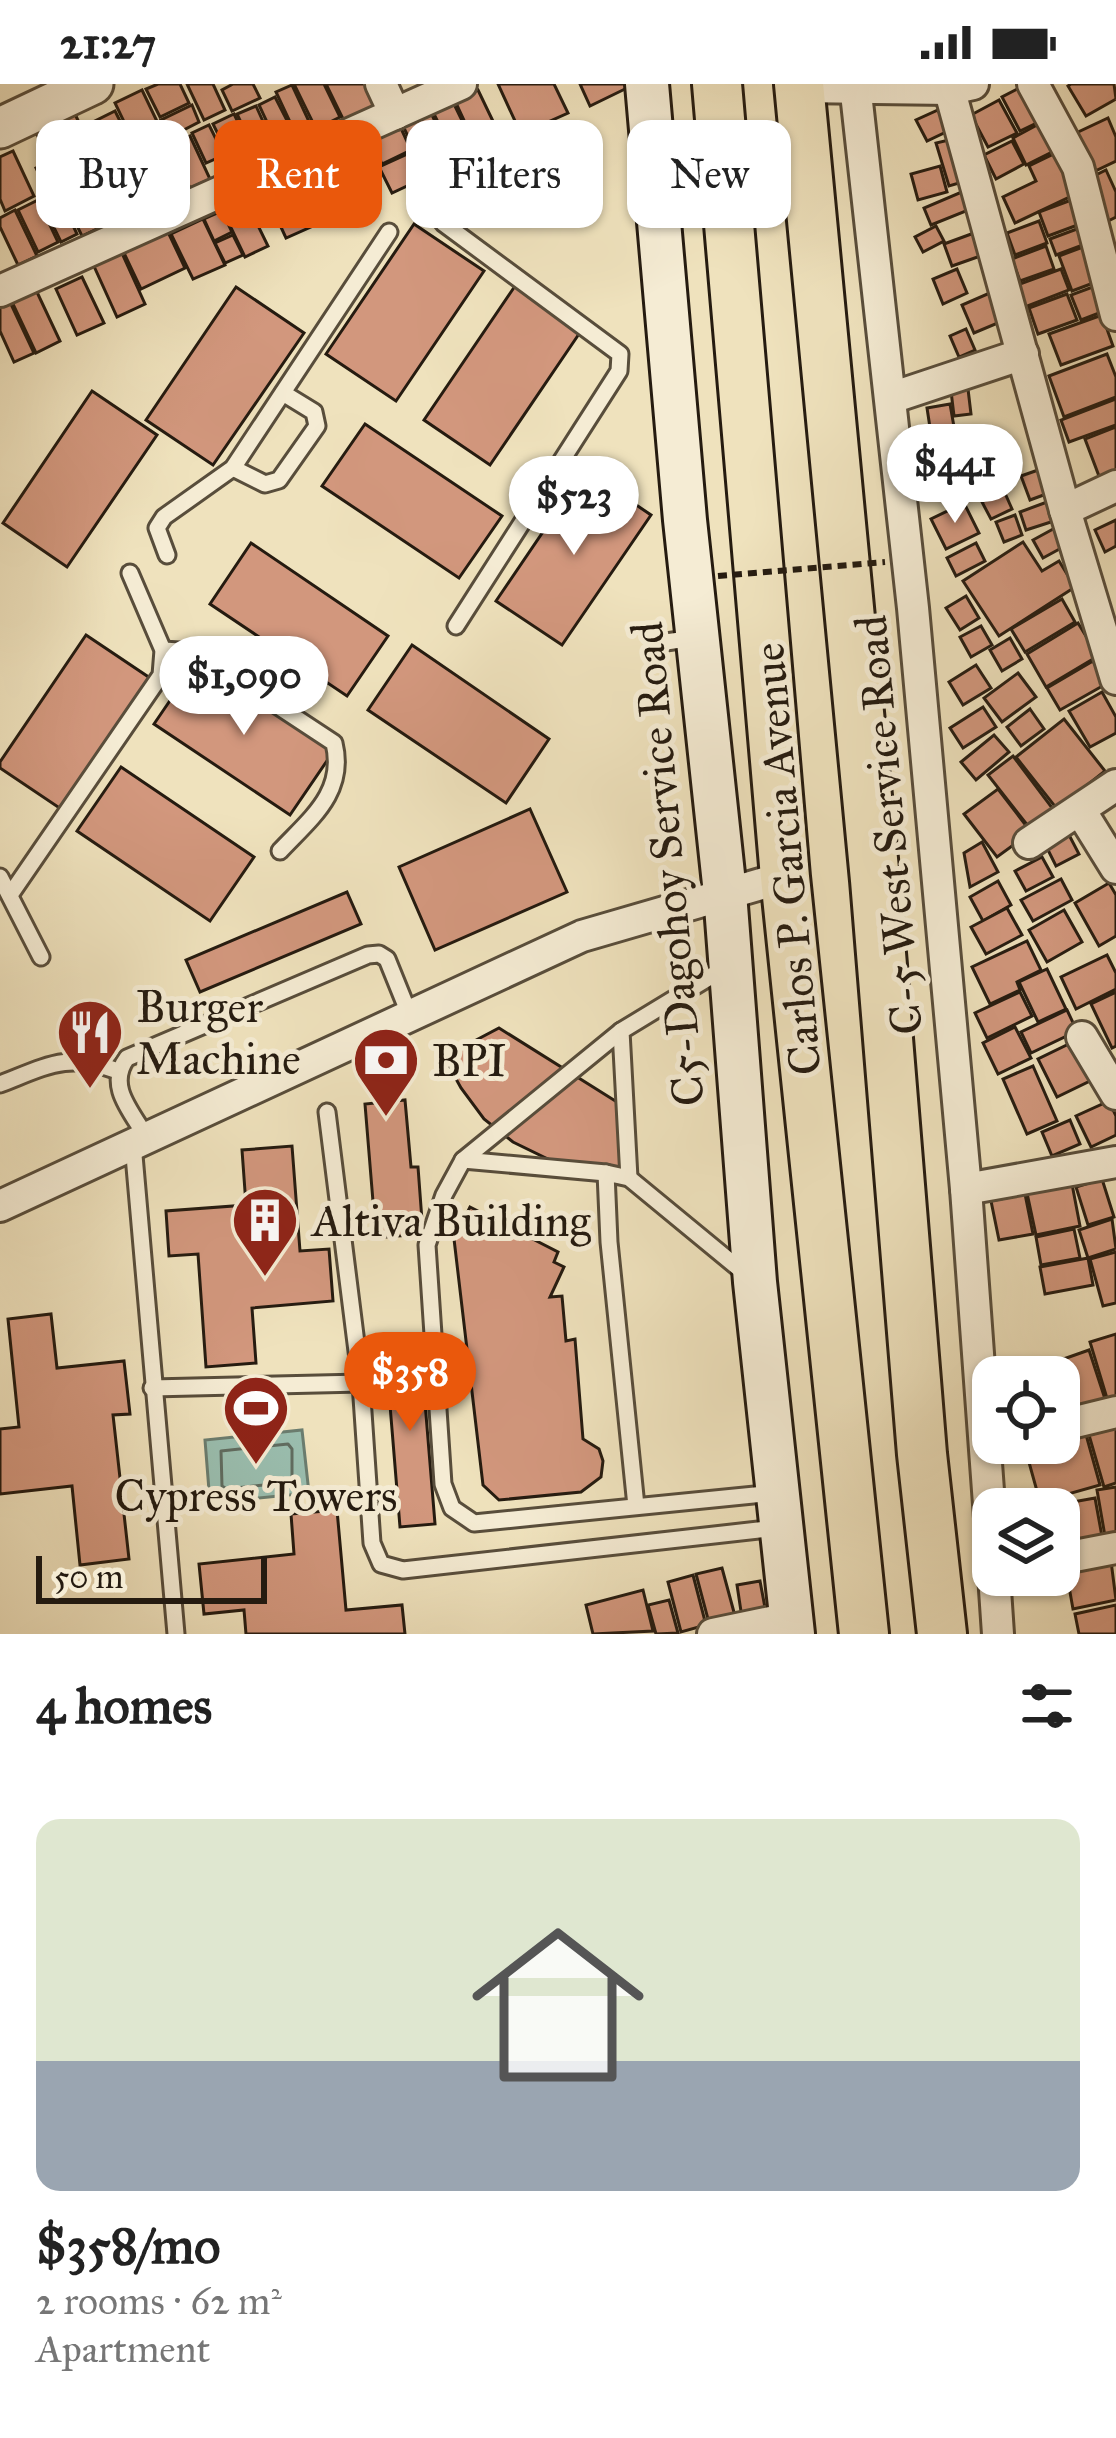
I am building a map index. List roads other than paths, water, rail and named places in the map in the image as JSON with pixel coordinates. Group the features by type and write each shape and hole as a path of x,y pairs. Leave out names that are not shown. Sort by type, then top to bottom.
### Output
{"main road":[{"name":"C5-Dagohoy Service Road","path":"647,84 682,640 725,893 755,1282 792,1626"},
{"name":"Carlos P. Garcia Avenue","path":"717,84 785,877 864,1634"},
{"name":"Carlos P. Garcia Avenue","path":"799,85 941,1634"}],"street":[{"path":"0,128 93,84"},
{"path":"381,84 395,114"},
{"path":"0,291 461,84"},
{"path":"1034,84 1107,233 1116,315"},
{"path":"799,85 957,86 1023,354 1116,680"},
{"name":"C-5 West Service Road","path":"855,86 891,398 981,1356"},
{"path":"891,398 1023,354"},
{"path":"1065,510 1116,486"},
{"path":"1029,842 1116,784"},
{"path":"1080,810 1116,868"},
{"path":"0,1206 582,936 785,877"},
{"path":"1082,1037 1116,1094"},
{"path":"966,1189 1116,1162"},
{"path":"1080,1421 1116,1412"},
{"path":"1080,1555 1116,1548"},
{"path":"995,1596 998,1634"},
{"path":"713,1634 792,1626"}],"lane":[{"path":"449,228 620,354 619,371 456,626"},
{"path":"167,555 158,528 164,517 233,468 389,232"},
{"path":"233,468 265,484 279,480 317,425 314,412 283,393"},
{"path":"10,895 161,675 163,650 130,573"},
{"path":"163,650 196,652 334,743 340,768 321,807 280,851"},
{"path":"0,877 41,956"},
{"path":"176,1634 152,1388 140,1141 117,1086 118,1071 127,1058 368,955 387,959 410,1016"},
{"path":"730,965 621,1031 463,1160 444,1195 427,1245 442,1484 452,1508 474,1523 636,1506 778,1510"},
{"path":"621,1031 629,1178"},
{"path":"0,1084 47,1066 86,1059 118,1071"},
{"path":"326,1112 361,1383 372,1543 381,1564 404,1570 778,1510"},
{"path":"463,1160 629,1178 755,1282"},
{"path":"607,1173 609,1242 636,1506"},
{"path":"152,1388 361,1383"}],"water":[{"name":"Cypress Towers","path":"302,1430 309,1493 210,1503 205,1440"}],"place":[{"name":"Burger Machine","path":"90,1091"},
{"name":"BPI","path":"386,1119"},
{"name":"Altiva Building","path":"265,1279"},
{"name":"Cypress Towers","path":"256,1467"}]}
